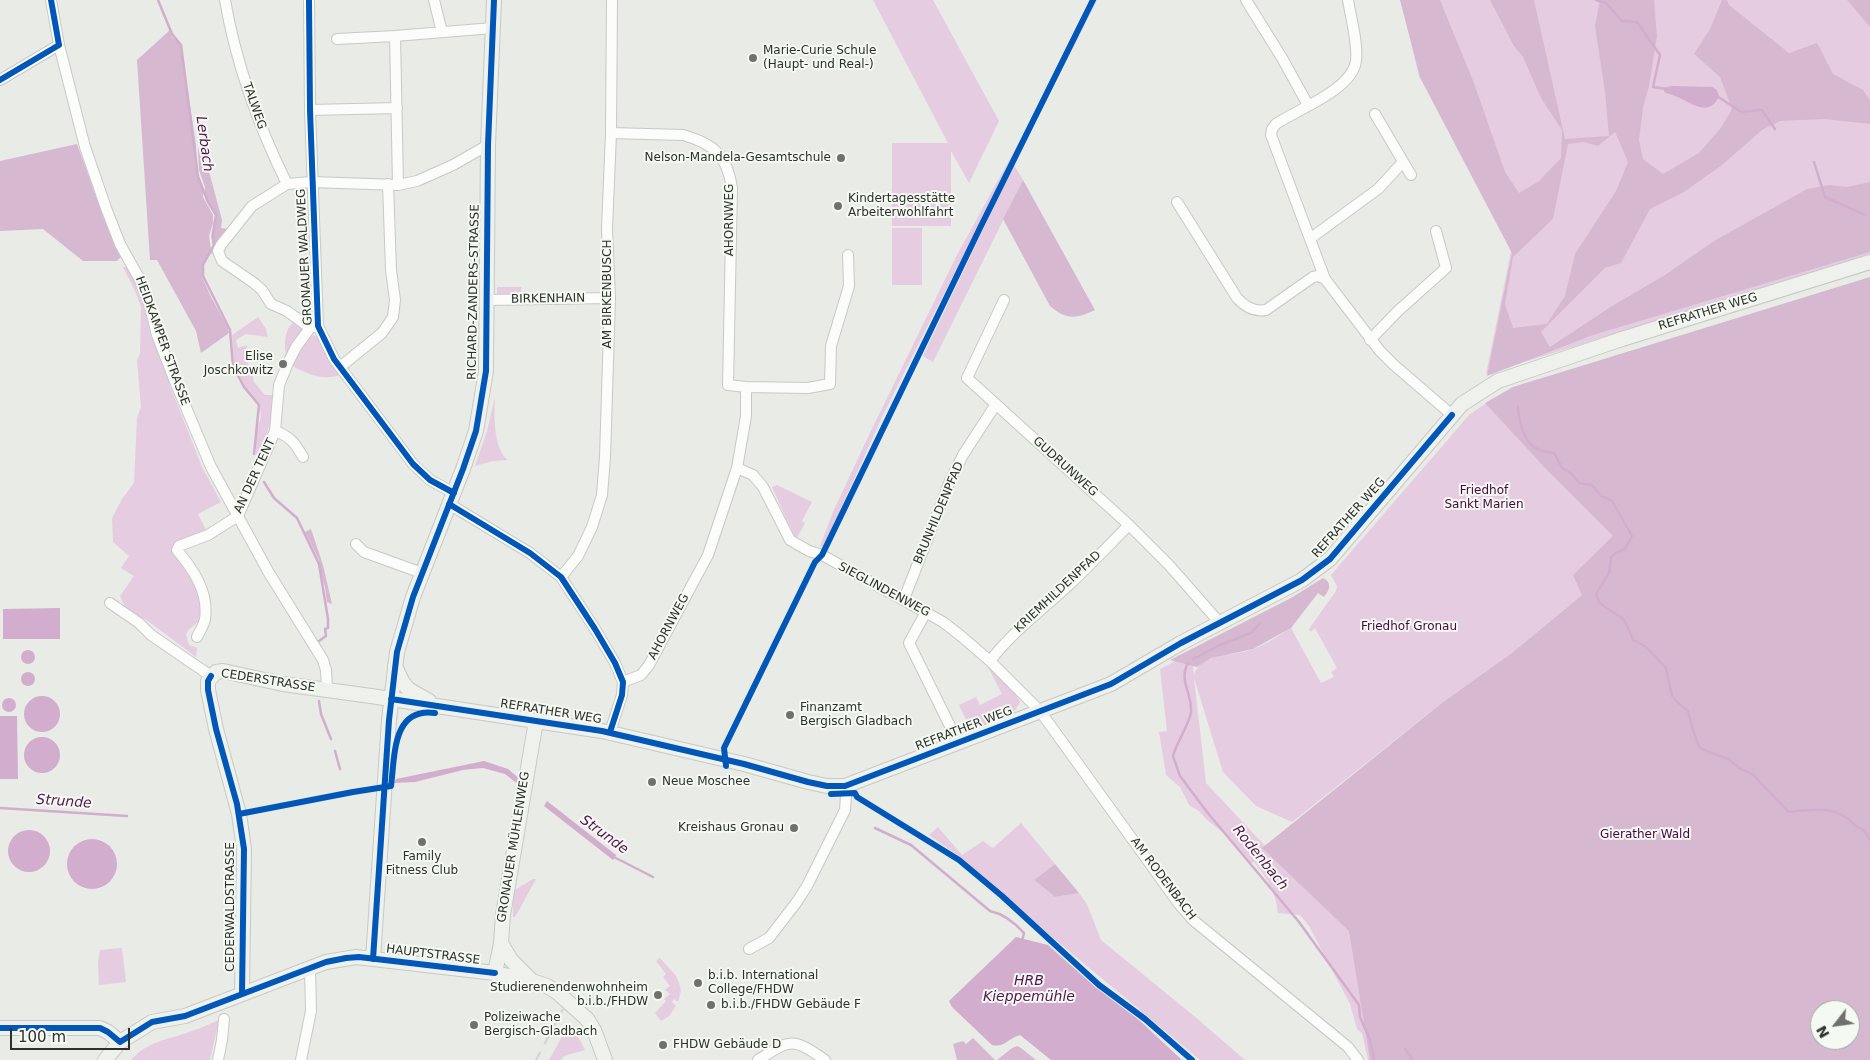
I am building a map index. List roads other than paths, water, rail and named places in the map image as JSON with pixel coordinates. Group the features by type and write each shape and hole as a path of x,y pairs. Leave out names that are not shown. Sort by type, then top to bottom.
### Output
{"main road":[{"name":"RICHARD-ZANDERS-STRASSE","path":"373,959 395,664 403,628 476,431 482,402 486,370 488,145 494,0"},
{"name":"REFRATHER WEG","path":"391,699 610,732 827,786 842,786 856,782 1111,684 1219,622 1302,580 1325,564 1452,415 1470,398 1503,379 1622,339 1870,262"},
{"path":"395,664 402,681 408,689 426,699 433,706"},
{"name":"CEDERSTRASSE","path":"211,676 216,672 223,671 283,684 391,699"},
{"name":"CEDERWALDSTRASSE","path":"211,676 208,681 208,690 216,729 240,814 244,849 242,994"},
{"name":"GRONAUER MÜHLENWEG","path":"495,973 501,943 502,915 536,721"},
{"path":"501,943 511,960 532,981"},
{"name":"HAUPTSTRASSE","path":"105,1060 120,1042 152,1022 185,1016 326,962 346,958 373,959 495,973 532,981 558,993 578,1009 590,1023 605,1060"},
{"path":"0,1028 100,1028 120,1042"}],"street":[{"name":"HEIDKAMPER STRASSE","path":"51,0 59,45 85,147 120,244 148,298 157,335 211,467 269,573 323,660 326,670 327,690"},
{"name":"TALWEG","path":"225,0 244,79 267,143 287,184"},
{"name":"GRONAUER WALDWEG","path":"309,0 314,327 334,359 414,464 452,498 561,577 594,629 624,682"},
{"path":"434,0 442,32"},
{"name":"AM BIRKENBUSCH","path":"561,577 578,556 592,527 602,495 610,298 607,229 611,133 612,0"},
{"path":"1246,0 1282,58 1308,105"},
{"path":"1348,0 1356,55 1352,74 1335,89 1274,126 1270,135 1325,278 1370,340 1394,365 1452,415"},
{"path":"337,39 493,28"},
{"path":"340,366 382,333 393,318 394,300 391,270 397,108 395,36"},
{"path":"0,80 59,45"},
{"path":"310,110 397,108"},
{"path":"1375,114 1411,175"},
{"name":"AHORNWEG","path":"611,133 683,135 692,137 713,148 729,170 732,188 728,385 808,388 830,384 831,346 849,286 848,255"},
{"path":"314,327 271,304 262,290 222,261 218,251 221,245 252,206 287,184 312,182 393,185 417,181 436,174 488,145"},
{"path":"1310,238 1378,189 1403,162"},
{"path":"1176,202 1237,298 1248,308 1260,311 1266,310 1313,278 1318,276 1325,278"},
{"path":"1370,340 1398,311 1446,268 1436,231"},
{"name":"BIRKENHAIN","path":"486,300 610,298"},
{"name":"GUDRUNWEG","path":"1004,300 967,378 1129,525 1169,565 1219,622"},
{"name":"AN DER TENT","path":"197,637 205,620 206,605 202,587 192,569 177,550 178,546 208,536 238,516 275,430 279,385 296,347 314,327"},
{"name":"AHORNWEG","path":"624,682 640,675 649,665 708,555 737,468 746,416 746,387"},
{"name":"BRUNHILDENPFAD","path":"904,599 950,481 963,455 996,404"},
{"name":"AN DER TENT","path":"275,430 288,436 303,458"},
{"name":"SIEGLINDENWEG","path":"737,468 753,475 763,487 790,540 926,612 961,636 990,661 1040,711"},
{"name":"KRIEMHILDENPFAD","path":"990,661 1002,645 1034,614 1071,583 1129,525"},
{"path":"356,544 364,552 422,573"},
{"name":"CEDERSTRASSE","path":"110,603 139,623 151,635 211,676"},
{"path":"926,612 909,642 950,726"},
{"path":"610,732 622,695 624,682"},
{"name":"AM RODENBACH","path":"1040,711 1186,913 1206,932 1348,1047 1358,1060"},
{"path":"749,949 768,938 807,886 845,810 846,794 842,786"},
{"path":"301,1060 311,1011 310,968"},
{"path":"218,1060 224,1019"},
{"path":"758,1060 789,1043 797,1043 825,1060"}],"water":[{"path":"1672,86 1712,87 1717,90 1719,96 1710,107 1699,107 1664,92 1664,88"},
{"path":"60,608 60,639 3,639 3,609"},
{"path":"25,650 31,650 35,657 31,664 25,664 21,660 21,654"},
{"path":"25,672 31,672 35,679 31,686 25,686 21,682 21,676"},
{"path":"42,696 55,701 60,714 55,727 42,732 29,727 24,714 29,701"},
{"path":"6,698 12,698 16,705 12,712 6,712 2,708 2,702"},
{"path":"0,716 17,716 18,779 0,779"},
{"path":"42,737 54,743 60,755 54,767 42,773 30,767 24,755 30,743"},
{"path":"484,761 508,769 521,780 518,784 505,774 483,768 463,770 415,782 394,783 396,779"},
{"path":"547,801 616,855 613,860 544,806"},
{"path":"33,830 41,833 47,839 50,851 47,863 41,869 25,872 17,869 11,863 8,847 11,839 17,833"},
{"path":"87,839 97,839 110,846 117,859 117,869 110,882 97,889 87,889 78,885 71,878 67,869 67,859 71,850 78,843"},
{"name":"HRB Kieppemühle","path":"1016,937 1048,945 1095,987 1139,1020 1182,1060 1051,1060 1020,1035 1003,1044 992,1045 952,1007 949,1001"}],"waterway":[{"name":"Lerbach","path":"158,0 172,34 181,45 198,177 208,202 216,215 213,233 214,245 203,265 203,276 230,330 233,366 244,387 259,405 254,454"},
{"path":"1596,0 1606,3 1622,21 1637,22 1660,55 1653,87 1667,89"},
{"path":"1717,96 1741,112 1762,110 1775,129"},
{"path":"1814,162 1825,197 1865,215"},
{"path":"1518,407 1522,429 1530,443 1538,449 1554,453 1562,468 1572,474 1579,483 1592,485 1601,496 1612,501 1632,536 1625,549 1611,557 1609,573 1596,594 1599,602 1622,618 1633,640 1645,646 1666,668 1672,696 1688,711 1699,747 1729,759 1739,768 1752,774 1789,812 1817,810 1833,812 1849,819 1862,829 1870,840"},
{"name":"Lerbach","path":"264,482 274,498 297,518 319,564 328,619 328,628 325,629 326,636 319,641"},
{"name":"Rodenbach","path":"1193,659 1220,645 1251,633 1259,624"},
{"name":"Rodenbach","path":"1188,663 1185,669 1185,682 1191,713 1173,756 1180,776 1207,812 1299,922 1359,1005 1360,1017 1370,1040 1374,1060"},
{"name":"Lerbach","path":"319,701 321,714 331,739"},
{"name":"Lerbach","path":"335,751 340,769"},
{"name":"Strunde","path":"0,808 127,816"},
{"name":"Strunde","path":"875,828 911,845 990,911 1000,914 1013,922 1024,933 1022,941"},
{"name":"Strunde","path":"612,856 653,877"},
{"path":"1405,1049 1413,1060"}],"railway":[{"path":"536,1060 563,1009"}],"place":[{"name":"Marie-Curie Schule (Haupt- und Real-)","path":"753,58"},
{"name":"Nelson-Mandela-Gesamtschule","path":"841,158"},
{"name":"Kindertagesstätte Arbeiterwohlfahrt","path":"838,206"},
{"name":"Elise Joschkowitz","path":"283,364"},
{"name":"Finanzamt Bergisch Gladbach","path":"790,715"},
{"name":"Neue Moschee","path":"652,782"},
{"name":"Kreishaus Gronau","path":"794,828"},
{"name":"Family Fitness Club","path":"422,842"},
{"name":"b.i.b. International College/FHDW","path":"698,983"},
{"name":"Studierenendenwohnheim b.i.b./FHDW","path":"658,995"},
{"name":"b.i.b./FHDW Gebäude F","path":"711,1005"},
{"name":"Polizeiwache Bergisch-Gladbach","path":"474,1025"},
{"name":"FHDW Gebäude D","path":"663,1045"}],"park label":[{"name":"Friedhof Sankt Marien","path":"1484,498"},
{"name":"Friedhof Gronau","path":"1409,627"},
{"name":"Gierather Wald","path":"1645,835"}]}
